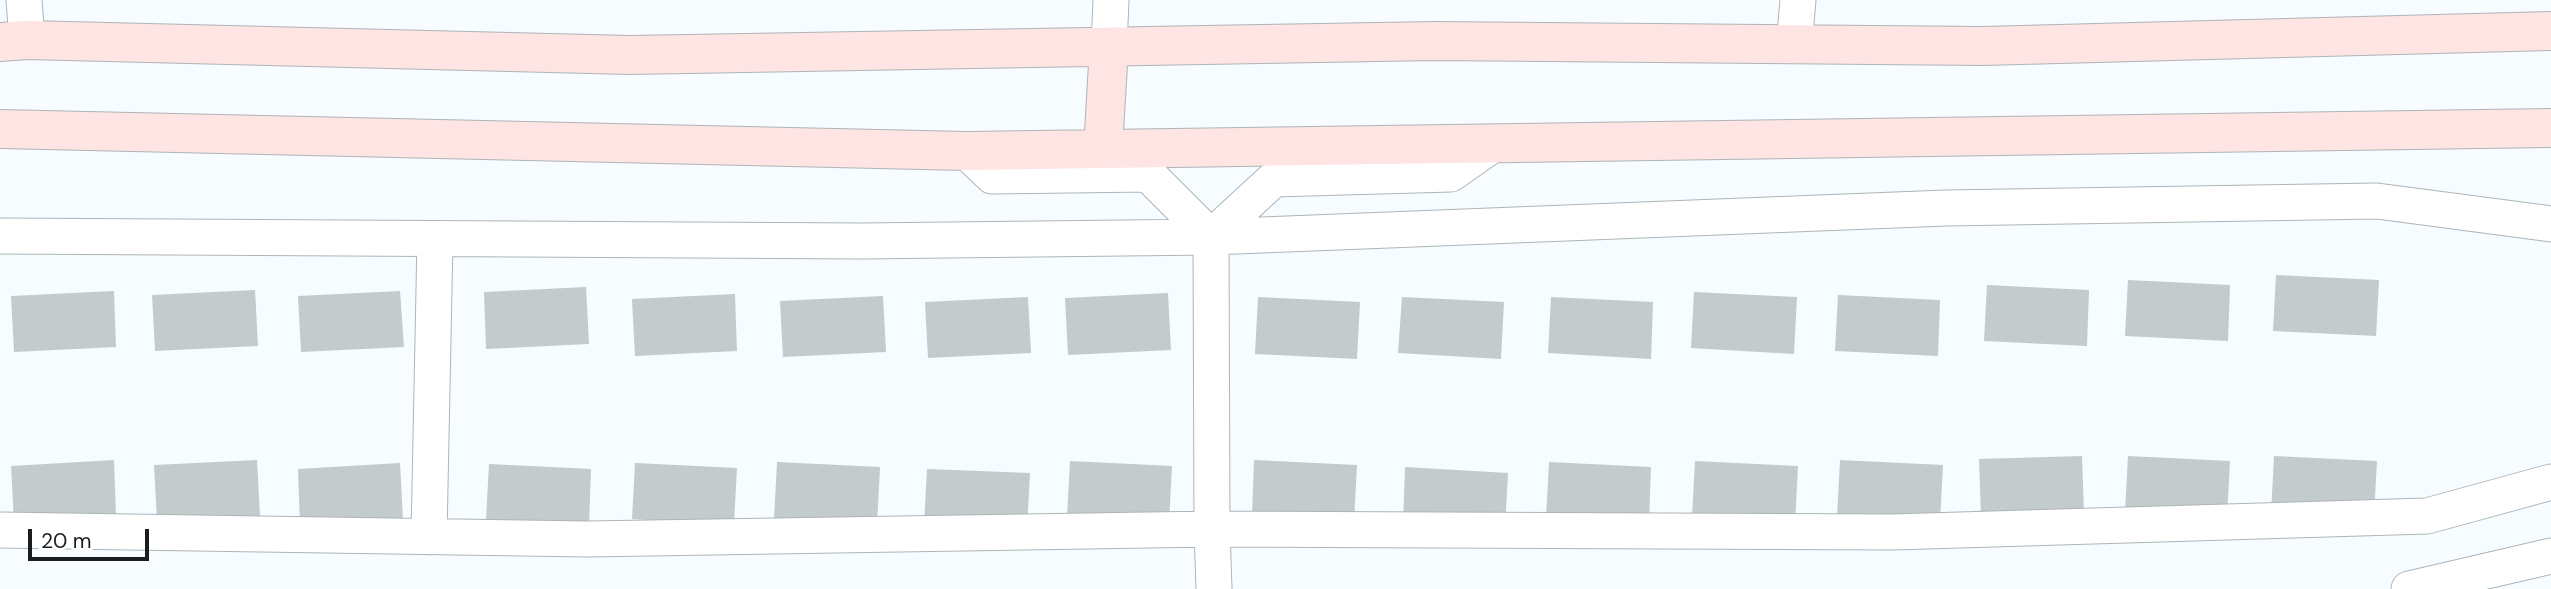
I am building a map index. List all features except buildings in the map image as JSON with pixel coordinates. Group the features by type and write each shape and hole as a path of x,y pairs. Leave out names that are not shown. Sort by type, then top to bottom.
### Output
{"street":[{"path":"24,0 13,41 630,55 1435,41 1983,46 2551,31"},
{"path":"1103,149 1111,0"},
{"path":"1794,45 1798,0"},
{"path":"0,129 966,151 2551,128"},
{"path":"1211,237 1274,179 1451,174 1495,143"},
{"path":"966,151 992,176 1148,174 1211,237 1214,589"},
{"path":"0,236 863,241 1211,237 1946,208 2377,201 2551,224"},
{"path":"429,537 435,239"},
{"path":"0,530 587,539 1212,529 1894,532 2427,516 2551,482"},
{"path":"2409,589 2551,556"}]}
